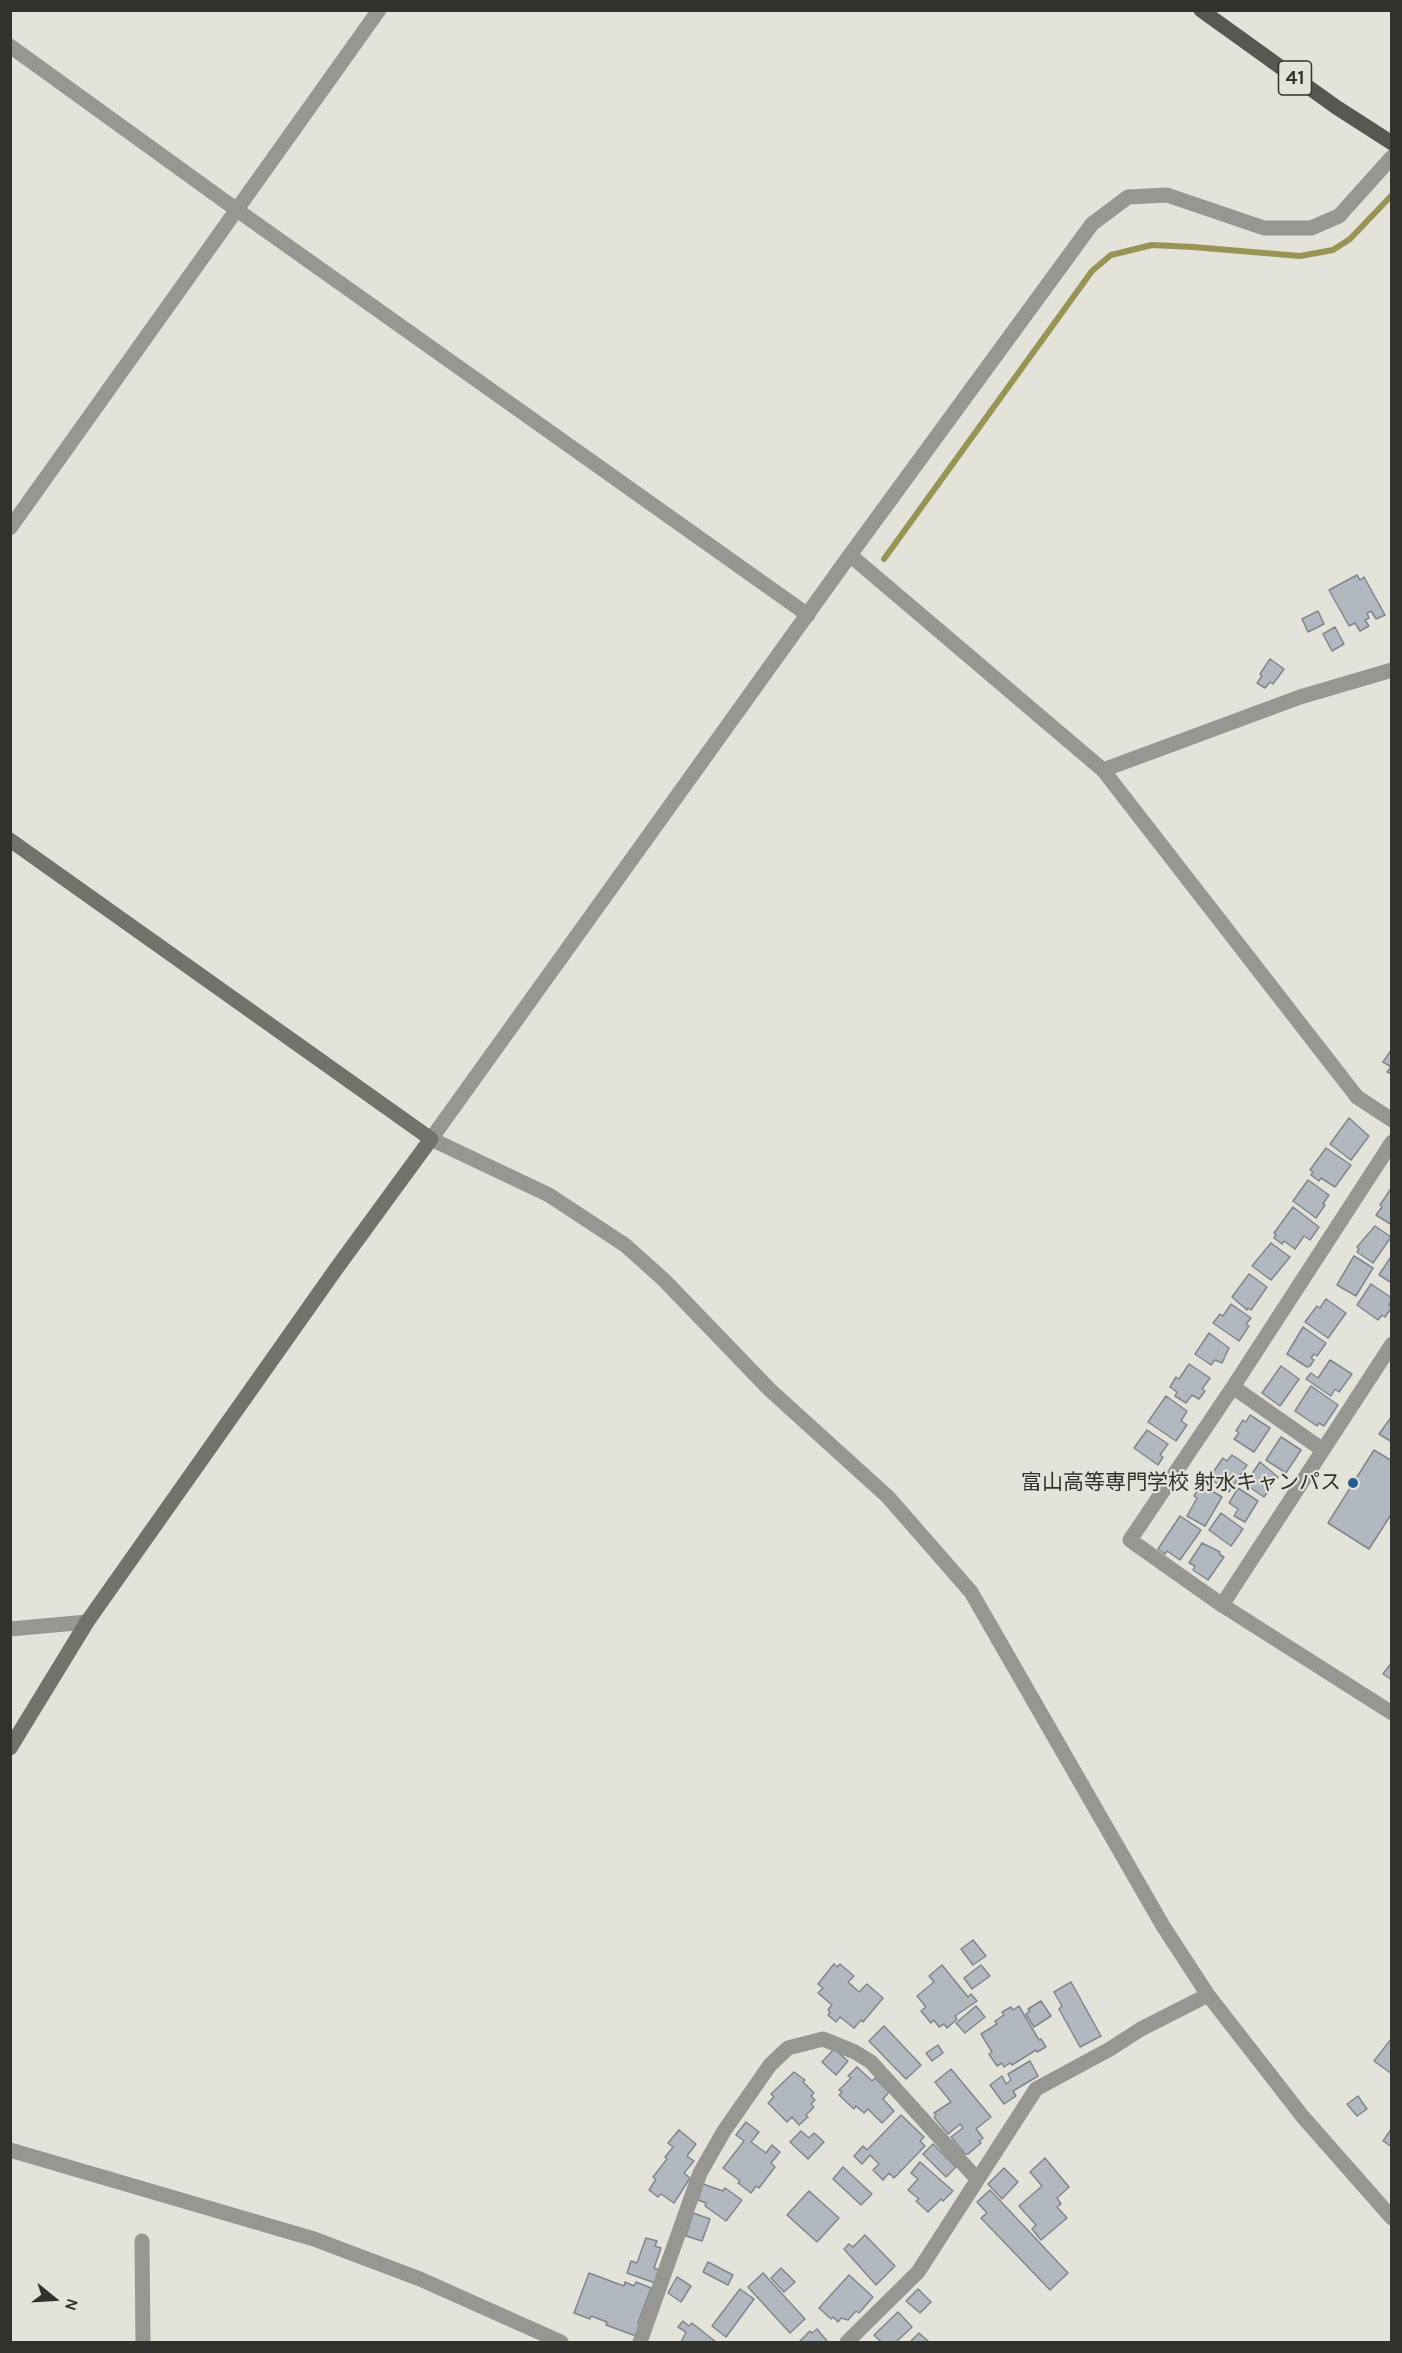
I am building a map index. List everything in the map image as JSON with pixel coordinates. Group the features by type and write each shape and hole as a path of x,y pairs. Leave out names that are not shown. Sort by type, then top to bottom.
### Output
{"main road":[{"name":"41","path":"1201,10 1336,107 1392,143"}],"street":[{"path":"10,528 379,10"},
{"path":"10,46 808,615"},
{"path":"10,1748 87,1622 329,1279 808,615 854,559 1092,224 1128,197 1167,195 1264,228 1311,228 1339,216 1392,157"},
{"path":"854,559 1103,770 1357,1097 1392,1120"},
{"path":"1103,770 1300,698 1392,670"},
{"path":"10,840 431,1139 549,1195 625,1245 664,1280 770,1390 888,1497 970,1592 1163,1926 1208,1995 1303,2116 1392,2218"},
{"path":"1392,1142 1233,1388 1130,1540 1222,1605 1392,1713"},
{"path":"1222,1605 1392,1344"},
{"path":"1233,1388 1323,1450"},
{"path":"10,1629 87,1622"},
{"path":"847,2343 918,2272 1036,2089 1110,2049 1141,2029 1208,1995"},
{"path":"640,2343 700,2173 724,2131 770,2065 788,2048 823,2039 855,2052 871,2062 977,2179"},
{"path":"10,2150 116,2182 205,2205 314,2239 420,2279 561,2343"},
{"path":"142,2241 143,2343"}],"building":[{"path":"1357,575 1360,580 1364,577 1385,615 1376,619 1371,611 1367,613 1369,618 1365,620 1369,626 1360,631 1355,623 1349,626 1329,590"},
{"path":"1318,611 1324,624 1308,632 1302,619"},
{"path":"1335,627 1344,644 1332,651 1323,634"},
{"path":"1270,659 1284,669 1273,684 1270,682 1265,688 1257,683"},
{"path":"1392,1049 1392,1074 1387,1072 1391,1067 1383,1062"},
{"path":"1349,1118 1369,1136 1351,1160 1330,1144"},
{"path":"1326,1148 1351,1165 1335,1187 1311,1175 1313,1172 1310,1170"},
{"path":"1308,1180 1329,1195 1316,1218 1293,1201"},
{"path":"1392,1187 1392,1225 1376,1215"},
{"path":"1293,1207 1319,1227 1310,1240 1304,1236 1295,1249 1284,1241 1282,1244 1274,1238 1276,1235 1274,1233"},
{"path":"1375,1226 1391,1237 1373,1263 1357,1252 1359,1249 1357,1247"},
{"path":"1271,1243 1290,1257 1271,1280 1252,1266"},
{"path":"1392,1255 1392,1283 1379,1275"},
{"path":"1354,1256 1373,1268 1356,1296 1337,1285"},
{"path":"1249,1274 1267,1287 1251,1310 1248,1308 1247,1310 1232,1297"},
{"path":"1371,1284 1392,1298 1389,1305 1392,1307 1385,1317 1382,1315 1378,1320 1357,1305"},
{"path":"1326,1299 1346,1313 1328,1338 1305,1322 1317,1306 1320,1308"},
{"path":"1231,1304 1251,1318 1246,1324 1249,1326 1239,1341 1213,1323 1220,1314 1223,1316"},
{"path":"1303,1327 1326,1343 1317,1356 1314,1354 1311,1358 1314,1360 1307,1367 1287,1354"},
{"path":"1209,1333 1229,1348 1222,1363 1215,1360 1211,1365 1195,1354"},
{"path":"1330,1360 1352,1374 1339,1392 1335,1389 1331,1396 1306,1379 1311,1373 1318,1378"},
{"path":"1189,1364 1210,1378 1202,1389 1205,1391 1199,1399 1192,1395 1186,1403 1175,1396 1177,1392 1170,1387 1176,1377 1179,1379"},
{"path":"1281,1366 1299,1379 1280,1406 1262,1393"},
{"path":"1311,1386 1338,1405 1324,1426 1319,1423 1317,1426 1295,1411"},
{"path":"1166,1396 1187,1411 1181,1421 1187,1425 1176,1441 1148,1422"},
{"path":"1250,1415 1270,1428 1254,1452 1234,1439 1239,1433 1236,1431 1243,1420 1246,1422"},
{"path":"1392,1416 1392,1442 1379,1434"},
{"path":"1147,1430 1168,1444 1160,1455 1163,1457 1158,1465 1134,1448"},
{"path":"1281,1437 1301,1450 1286,1473 1266,1460"},
{"path":"1374,1450 1392,1461 1392,1513 1369,1549 1328,1523"},
{"path":"1232,1455 1247,1465 1229,1492 1209,1478 1223,1458 1227,1461"},
{"path":"1260,1462 1278,1477 1264,1497 1245,1484"},
{"path":"1201,1484 1222,1497 1205,1526 1187,1516 1197,1498 1194,1496"},
{"path":"1238,1488 1258,1501 1245,1522 1234,1516 1238,1509 1229,1503"},
{"path":"1221,1513 1243,1529 1231,1546 1209,1530"},
{"path":"1180,1516 1201,1530 1180,1560 1167,1551 1165,1554 1158,1549"},
{"path":"1202,1543 1220,1552 1219,1554 1224,1557 1208,1580 1193,1570 1195,1566 1189,1563"},
{"path":"1392,1662 1392,1680 1383,1674"},
{"path":"973,1940 986,1956 973,1965 961,1949"},
{"path":"834,1964 837,1967 840,1964 854,1976 848,1982 859,1992 867,1984 883,1998 863,2022 861,2020 854,2028 840,2017 836,2022 828,2015 830,2012 828,2010 832,2005 818,1993 823,1988 818,1984"},
{"path":"942,1965 968,1997 971,1994 977,2001 955,2016 957,2019 947,2028 944,2024 939,2027 934,2020 931,2023 921,2011 926,2007 917,1996 934,1982 929,1976"},
{"path":"981,1965 990,1976 972,1989 964,1978"},
{"path":"1071,1982 1101,2036 1080,2047 1059,2009 1062,2006 1054,1992"},
{"path":"1041,2001 1051,2016 1034,2027 1026,2014 1030,2011 1028,2009"},
{"path":"976,2006 985,2017 965,2033 956,2023"},
{"path":"1019,2006 1039,2040 1041,2039 1046,2047 1037,2052 1036,2050 1012,2065 1010,2063 1004,2067 1002,2063 997,2066 981,2034 997,2024 995,2021 1004,2015 1002,2012"},
{"path":"884,2026 921,2065 906,2079 869,2041"},
{"path":"1392,2038 1392,2074 1374,2061"},
{"path":"938,2045 943,2053 932,2061 926,2053"},
{"path":"834,2049 848,2061 836,2075 822,2062"},
{"path":"1030,2061 1038,2076 1013,2091 1016,2096 1004,2104 990,2085 1002,2076 1006,2084 1011,2080 1008,2074"},
{"path":"857,2067 872,2081 875,2078 889,2092 883,2099 894,2111 882,2123 868,2109 864,2113 856,2106 854,2109 839,2095 842,2092 839,2090 851,2078 848,2076"},
{"path":"951,2069 991,2117 976,2129 983,2138 979,2141 981,2143 968,2154 965,2154 951,2137 963,2128 960,2124 948,2134 934,2117 936,2115 934,2113 951,2102 935,2082"},
{"path":"794,2072 805,2080 803,2082 814,2093 811,2096 815,2100 811,2104 814,2107 806,2115 808,2117 799,2125 792,2117 787,2122 768,2103 774,2097 771,2094"},
{"path":"1358,2096 1367,2109 1357,2116 1347,2104"},
{"path":"901,2115 924,2137 920,2141 925,2146 894,2178 889,2173 883,2180 873,2170 879,2164 870,2155 862,2164 854,2156 863,2146 867,2150"},
{"path":"746,2122 759,2132 751,2142 766,2153 772,2145 780,2152 771,2163 775,2167 759,2188 756,2186 751,2193 723,2168 744,2141 736,2135"},
{"path":"1392,2128 1392,2147 1383,2141"},
{"path":"679,2130 696,2144 687,2156 694,2161 684,2173 690,2178 674,2203 661,2194 658,2197 649,2190 656,2179 653,2177 673,2147 668,2143"},
{"path":"801,2131 809,2138 814,2133 824,2142 808,2159 790,2142"},
{"path":"933,2144 956,2167 946,2177 923,2154"},
{"path":"1045,2158 1069,2187 1057,2198 1061,2204 1057,2207 1067,2218 1041,2240 1032,2229 1036,2225 1019,2206 1042,2186 1030,2172"},
{"path":"920,2162 953,2191 928,2212 916,2201 919,2199 908,2190 918,2179 911,2173"},
{"path":"843,2167 872,2194 861,2205 833,2179"},
{"path":"1004,2168 1018,2182 1002,2199 988,2184"},
{"path":"703,2184 723,2191 725,2188 742,2200 726,2221 705,2206 706,2203 698,2200"},
{"path":"990,2190 1068,2273 1050,2290 981,2218 987,2213 977,2202"},
{"path":"809,2191 839,2218 817,2242 787,2215"},
{"path":"693,2213 710,2219 702,2241 686,2236"},
{"path":"865,2235 895,2266 876,2285 844,2249 849,2244 853,2247"},
{"path":"646,2238 657,2241 655,2246 661,2248 654,2268 659,2270 655,2283 627,2273 631,2261 637,2263"},
{"path":"708,2262 733,2275 728,2285 703,2272"},
{"path":"781,2268 795,2282 784,2292 771,2278"},
{"path":"589,2273 624,2286 625,2282 634,2286 636,2282 651,2288 638,2323 641,2324 636,2336 606,2325 607,2322 591,2316 590,2319 574,2313"},
{"path":"763,2273 805,2319 790,2333 748,2287"},
{"path":"849,2275 873,2297 859,2313 856,2311 848,2320 841,2318 838,2322 819,2308"},
{"path":"677,2277 691,2286 681,2302 668,2293"},
{"path":"740,2289 754,2299 726,2337 712,2326"},
{"path":"918,2289 931,2302 920,2313 906,2301"},
{"path":"898,2312 912,2327 896,2342 881,2342 874,2335"},
{"path":"683,2321 689,2326 692,2323 716,2342 681,2342 686,2332 678,2327"},
{"path":"817,2329 826,2342 799,2342 810,2331 812,2333"},
{"path":"919,2333 929,2342 910,2342"}],"waterway":[{"path":"884,559 1092,271 1111,255 1152,245 1300,256 1333,250 1350,239 1392,195"}],"place":[{"name":"富山高等専門学校 射水キャンパス","path":"1353,1483"}]}
